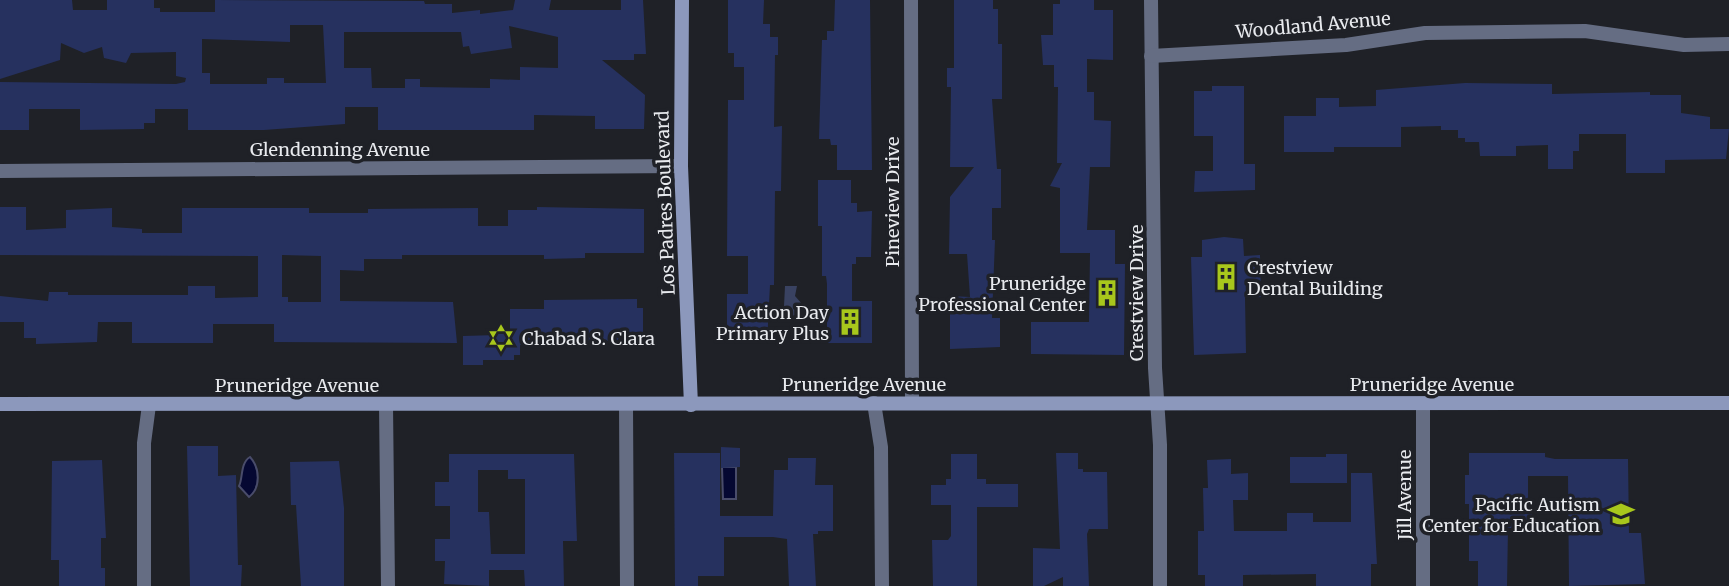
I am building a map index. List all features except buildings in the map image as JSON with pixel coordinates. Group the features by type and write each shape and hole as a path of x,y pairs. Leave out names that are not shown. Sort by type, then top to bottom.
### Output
{"main road":[{"name":"Los Padres Boulevard","path":"682,0 681,166 691,405"},
{"name":"Pruneridge Avenue","path":"0,404 1729,403"}],"street":[{"name":"Pineview Drive","path":"911,0 912,403"},
{"name":"Crestview Drive","path":"1151,0 1160,586"},
{"name":"Woodland Avenue","path":"1151,56 1346,45 1425,33 1585,31 1684,46 1729,44"},
{"name":"Glendenning Avenue","path":"0,171 681,166"},
{"path":"874,403 881,447 882,586"},
{"path":"386,404 388,586"},
{"path":"626,404 627,586"},
{"name":"Jill Avenue","path":"1423,404 1423,586"},
{"path":"144,586 144,443 149,405"}],"shaded area":[{"path":"785,286 797,286 795,296 802,304 799,321 774,321 773,306 784,306"},
{"path":"250,457 258,478 256,488 249,497 239,486 245,463"},
{"path":"722,467 736,467 736,499 723,499"}],"place":[{"name":"Crestview Dental Building","path":"1226,277"},
{"name":"Pruneridge Professional Center","path":"1107,293"},
{"name":"Action Day Primary Plus","path":"850,322"},
{"name":"Chabad S. Clara","path":"501,338"},
{"name":"Pacific Autism Center for Education","path":"1621,514"}]}
